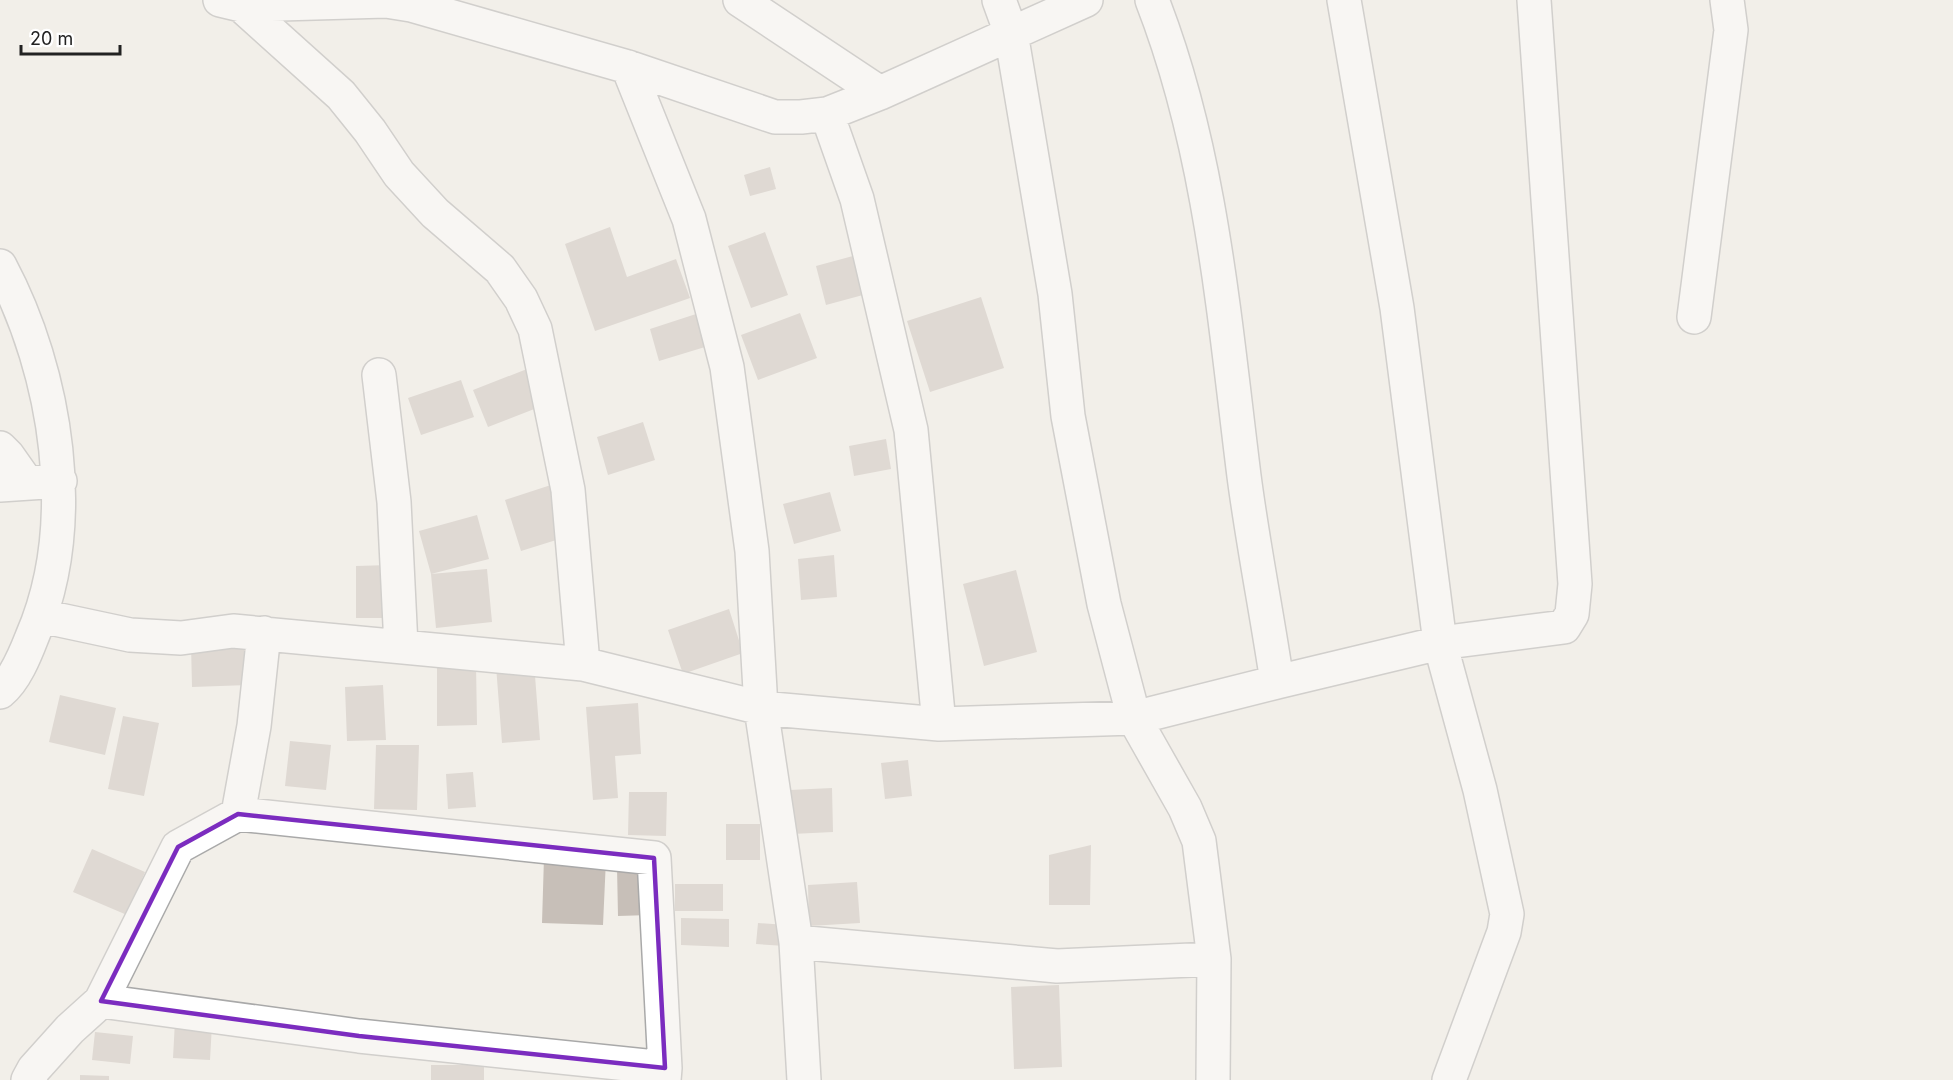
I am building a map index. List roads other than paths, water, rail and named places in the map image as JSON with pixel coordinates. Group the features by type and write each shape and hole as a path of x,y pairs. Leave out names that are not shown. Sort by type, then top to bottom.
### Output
{"street":[{"path":"740,0 880,93"},
{"path":"999,0 1011,33 1055,294 1068,416 1104,604 1134,718 1185,808 1199,841 1214,959 1213,1080"},
{"path":"230,2 398,3 628,67 775,117 827,114 880,93 1086,0"},
{"path":"1152,0 1172,50 1193,131 1218,268 1247,503 1277,682"},
{"path":"1344,0 1397,308 1440,643 1480,790 1507,914 1504,932 1449,1080"},
{"path":"41,616 130,635 181,638 233,631 583,664 761,708 939,724 1134,718 1440,643 1564,627 1572,614 1575,584 1562,423 1554,254 1534,0"},
{"path":"1694,317 1731,30 1727,0"},
{"path":"230,2 341,95 370,131 399,174 435,213 500,268 521,299 535,329 568,490 583,664"},
{"path":"628,67 689,219 727,367 752,551 761,708 796,942 804,1080"},
{"path":"827,114 856,200 911,430 939,724"},
{"path":"0,266 12,288 42,377 60,482 58,530 41,616 24,656 0,692"},
{"path":"379,375 394,502 401,646"},
{"path":"0,448 8,456 13,484 60,482"},
{"path":"238,814 254,726 264,633"},
{"path":"28,1080 34,1069 70,1029 100,1001 178,847 238,814 654,858 664,1074 100,1001"},
{"path":"796,942 1057,966 1214,959"}]}
